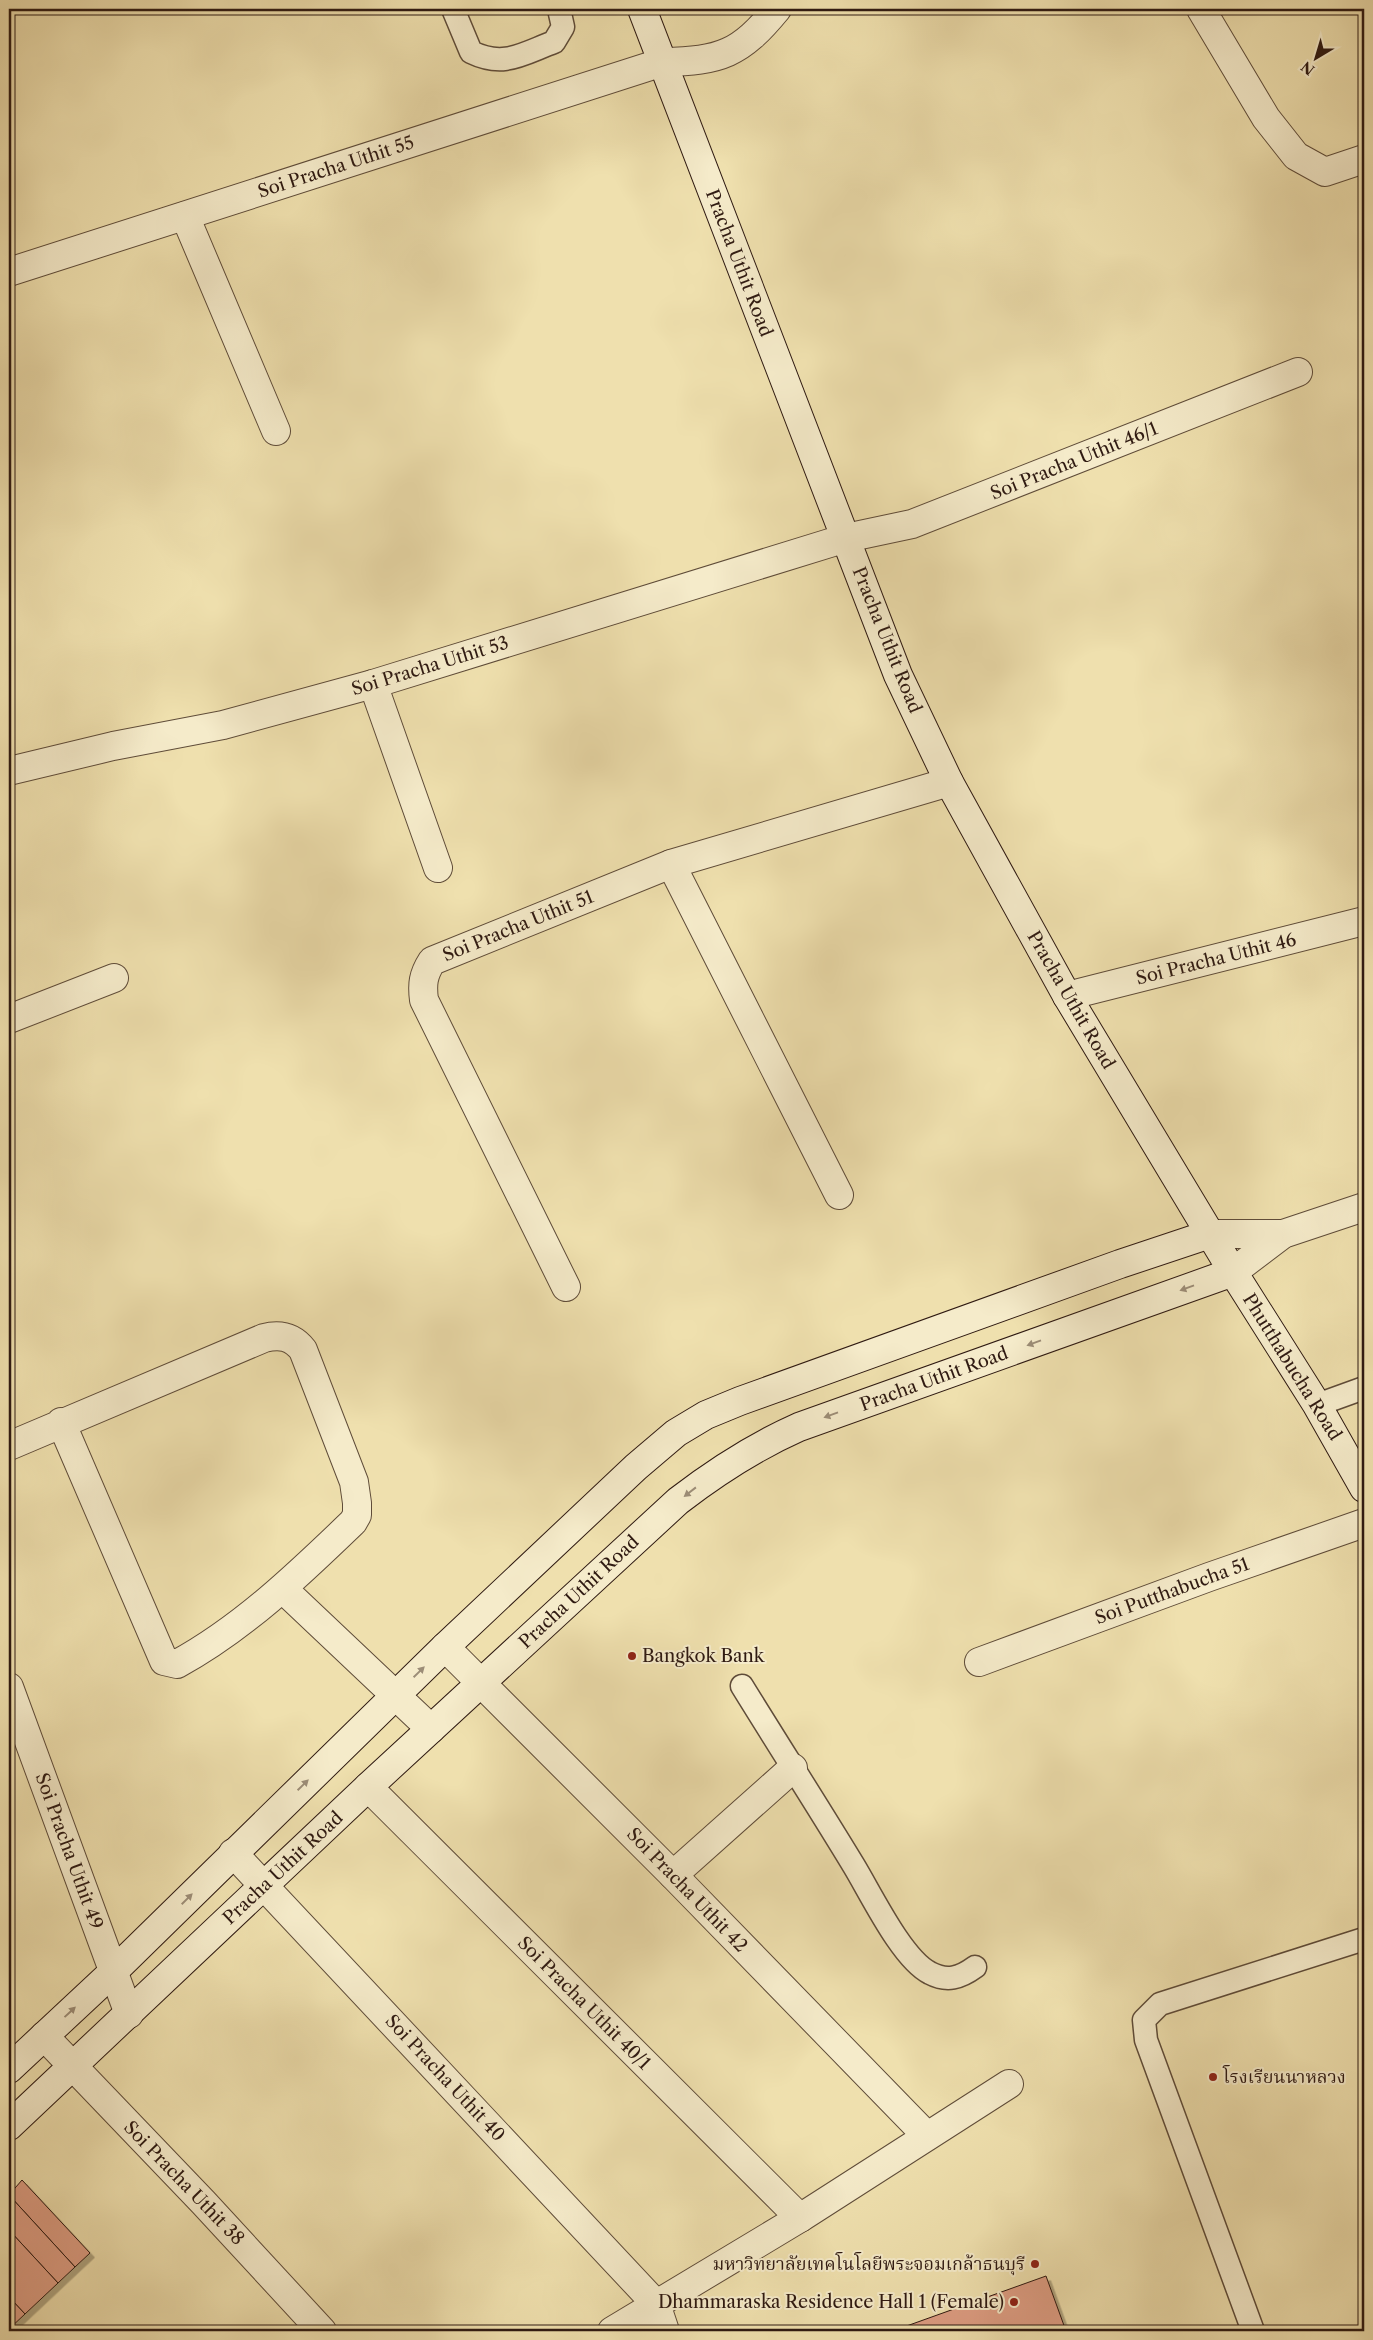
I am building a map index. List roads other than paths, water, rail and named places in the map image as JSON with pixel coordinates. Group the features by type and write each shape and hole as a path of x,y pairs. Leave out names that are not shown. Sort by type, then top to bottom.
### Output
{"street":[{"name":"Pracha Uthit Road","path":"9,2126 368,1787 678,1501 733,1460 761,1444 799,1427 1233,1272 1067,996 949,782 898,675 642,9"},
{"name":"Soi Pracha Uthit 55","path":"9,272 663,62 700,61 738,49 762,27 777,9"},
{"path":"1201,9 1266,118 1296,156 1325,172 1364,159"},
{"path":"185,216 276,431"},
{"name":"Soi Pracha Uthit 46/1","path":"846,538 912,524 955,509 1298,372"},
{"name":"Soi Pracha Uthit 53","path":"9,771 113,746 223,725 373,684 846,538"},
{"path":"373,684 438,868"},
{"name":"Soi Pracha Uthit 51","path":"566,1287 424,1000 422,985 424,973 432,961 671,864 949,782"},
{"path":"671,864 839,1195"},
{"name":"Soi Pracha Uthit 46","path":"1067,996 1364,921"},
{"path":"9,1019 114,978"},
{"path":"9,2069 114,1970 444,1647 636,1467 676,1433 706,1416 740,1401 1120,1264 1210,1234 1283,1234 1364,1207"},
{"path":"1233,1272 1283,1234"},
{"name":"Phutthabucha Road","path":"1233,1272 1317,1405 1364,1488"},
{"path":"9,1446 61,1422 264,1338 278,1335 298,1344 303,1350 354,1482 357,1515 353,1522 282,1589 199,1652 177,1664 164,1661 61,1422"},
{"name":"Soi Putthabucha 51","path":"980,1662 1209,1577 1364,1523"},
{"path":"282,1589 431,1729"},
{"name":"Soi Pracha Uthit 42","path":"444,1647 482,1682 673,1875 927,2136"},
{"name":"Soi Pracha Uthit 49","path":"9,1689 129,2014"},
{"path":"673,1875 794,1768"},
{"name":"Soi Pracha Uthit 40/1","path":"368,1787 800,2218"},
{"name":"Soi Pracha Uthit 40","path":"234,1853 656,2304"},
{"name":"Soi Pracha Uthit 38","path":"44,2036 203,2202 322,2331"},
{"path":"612,2331 800,2218 1009,2084"},
{"path":"656,2304 666,2331"}],"lane":[{"path":"453,9 471,52 487,60 502,61 554,42 563,27 559,9"},
{"path":"1317,1405 1364,1388"},
{"path":"742,1686 888,1924 919,1966 930,1974 952,1979 962,1977 975,1968"},
{"path":"1253,2331 1146,2040 1144,2020 1160,2004 1364,1938"}],"place":[{"name":"Bangkok Bank","path":"632,1656"},
{"name":"โรงเรียนนาหลวง","path":"1213,2077"},
{"name":"มหาวิทยาลัยเทคโนโลยีพระจอมเกล้าธนบุรี","path":"1035,2264"},
{"name":"Dhammaraska Residence Hall 1 (Female)","path":"1014,2302"}]}
